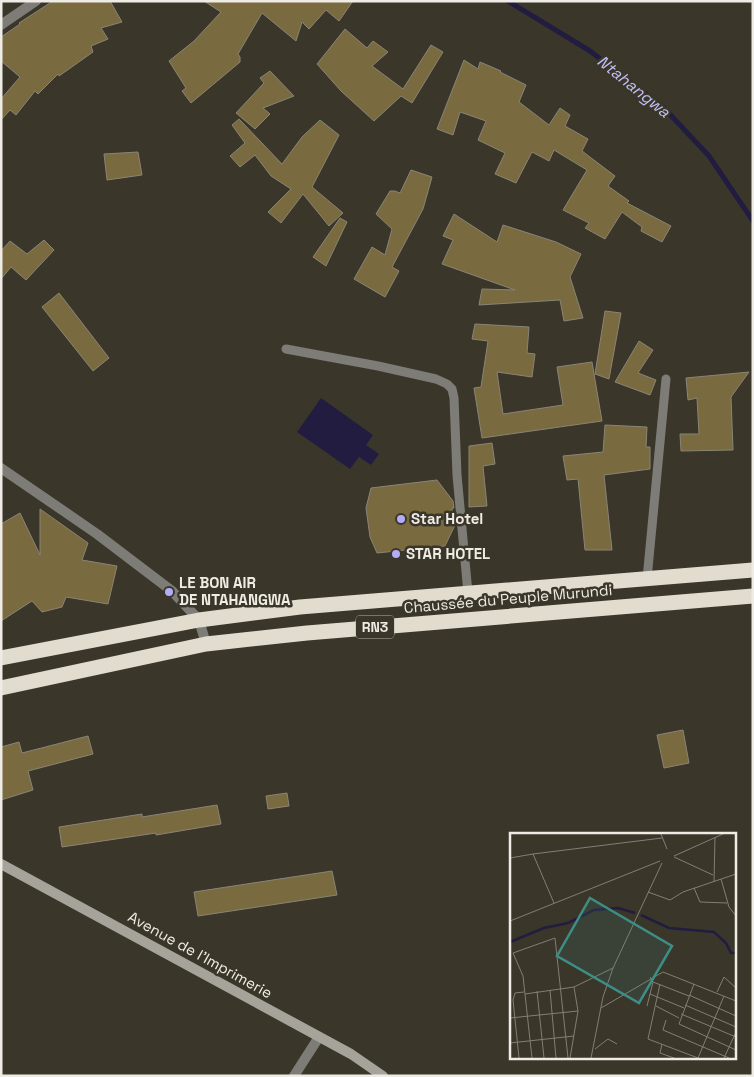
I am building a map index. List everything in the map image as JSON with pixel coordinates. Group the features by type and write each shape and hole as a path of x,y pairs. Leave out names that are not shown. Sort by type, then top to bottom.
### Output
{"highway":[{"name":"Chaussée du Peuple Murundi","path":"1,658 199,620 300,607 753,570"},
{"name":"Chaussée du Peuple Murundi","path":"1,688 206,644 306,633 753,596"}],"street":[{"path":"1,25 36,1"},
{"path":"1,468 97,534 172,591 199,620 206,644"},
{"name":"Avenue de l'Imprimerie","path":"1,864 350,1054 383,1076"},
{"path":"294,1076 319,1037"}],"lane":[{"path":"286,349 436,379 447,384 452,389 454,398 456,475 468,593"},
{"path":"647,579 666,379"}],"shaded area":[{"path":"321,398 373,435 366,445 379,454 371,465 359,457 350,469 297,432"}],"building":[{"path":"53,1 110,1 122,22 101,28 108,39 91,46 93,52 59,76 58,74 38,94 35,91 16,115 10,110 1,120 1,99 20,77 1,61 1,37"},
{"path":"204,1 353,1 339,21 326,10 309,29 302,22 296,41 262,13 238,54 240,62 191,103 182,91 186,88 169,61 194,41 221,12"},
{"path":"345,29 367,48 373,41 388,52 372,66 403,89 431,45 443,52 412,103 401,96 374,121 341,91 317,64"},
{"path":"464,60 478,69 480,62 526,85 519,102 549,125 560,108 570,115 565,126 588,139 582,151 615,176 608,186 629,201 627,203 671,226 662,242 641,231 642,227 622,212 605,239 585,228 589,223 563,210 587,170 554,150 549,161 532,152 516,183 495,174 505,153 478,140 486,121 460,112 453,135 437,129"},
{"path":"270,71 294,96 263,108 270,114 255,129 236,113 264,83 260,78"},
{"path":"239,119 282,164 302,137 320,120 339,135 312,187 343,213 329,226 303,194 281,223 268,212 291,189 271,176 255,155 240,167 230,156 245,143 232,125"},
{"path":"138,152 142,175 107,180 104,154"},
{"path":"411,170 432,177 423,209 392,267 399,271 385,297 354,279 372,247 385,255 392,229 376,214 390,191 400,193"},
{"path":"454,214 497,242 503,225 556,242 581,254 570,277 583,318 564,321 560,300 479,305 482,289 515,290 442,264 453,240 443,236"},
{"path":"340,218 347,222 326,266 313,257"},
{"path":"44,240 54,250 26,280 11,267 1,279 1,251 10,241 27,254"},
{"path":"59,293 109,358 93,371 42,307"},
{"path":"605,311 621,313 609,379 595,374"},
{"path":"475,324 529,327 527,353 535,354 532,377 497,372 503,414 563,405 557,367 592,362 602,421 482,438 474,388 481,387 488,341 472,339"},
{"path":"639,341 653,350 638,373 656,380 650,395 615,382"},
{"path":"749,372 731,397 733,450 681,451 680,434 699,434 697,398 688,400 686,378"},
{"path":"605,425 647,427 646,447 650,447 650,469 604,475 612,550 585,550 578,479 567,480 563,456 603,452"},
{"path":"492,443 495,464 483,466 487,506 469,507 469,446"},
{"path":"437,480 453,501 454,508 452,508 455,525 445,546 377,553 370,537 366,508 371,488"},
{"path":"40,509 88,543 82,560 117,566 108,604 66,597 62,607 42,612 32,601 1,621 1,524 20,513 40,555"},
{"path":"683,730 689,763 664,768 657,735"},
{"path":"88,736 93,754 28,771 33,790 1,800 1,747 19,742 22,753"},
{"path":"287,793 289,806 268,809 266,796"},
{"path":"217,805 221,824 156,835 156,833 62,847 59,827 142,814 142,817"},
{"path":"332,871 337,895 198,916 194,892"}],"waterway":[{"name":"Ntahangwa","path":"508,1 590,51 664,108 709,156 753,221"}],"place":[{"name":"Star Hotel","path":"401,519"},
{"name":"STAR HOTEL","path":"396,554"},
{"name":"LE BON AIR DE NTAHANGWA","path":"169,592"}]}
